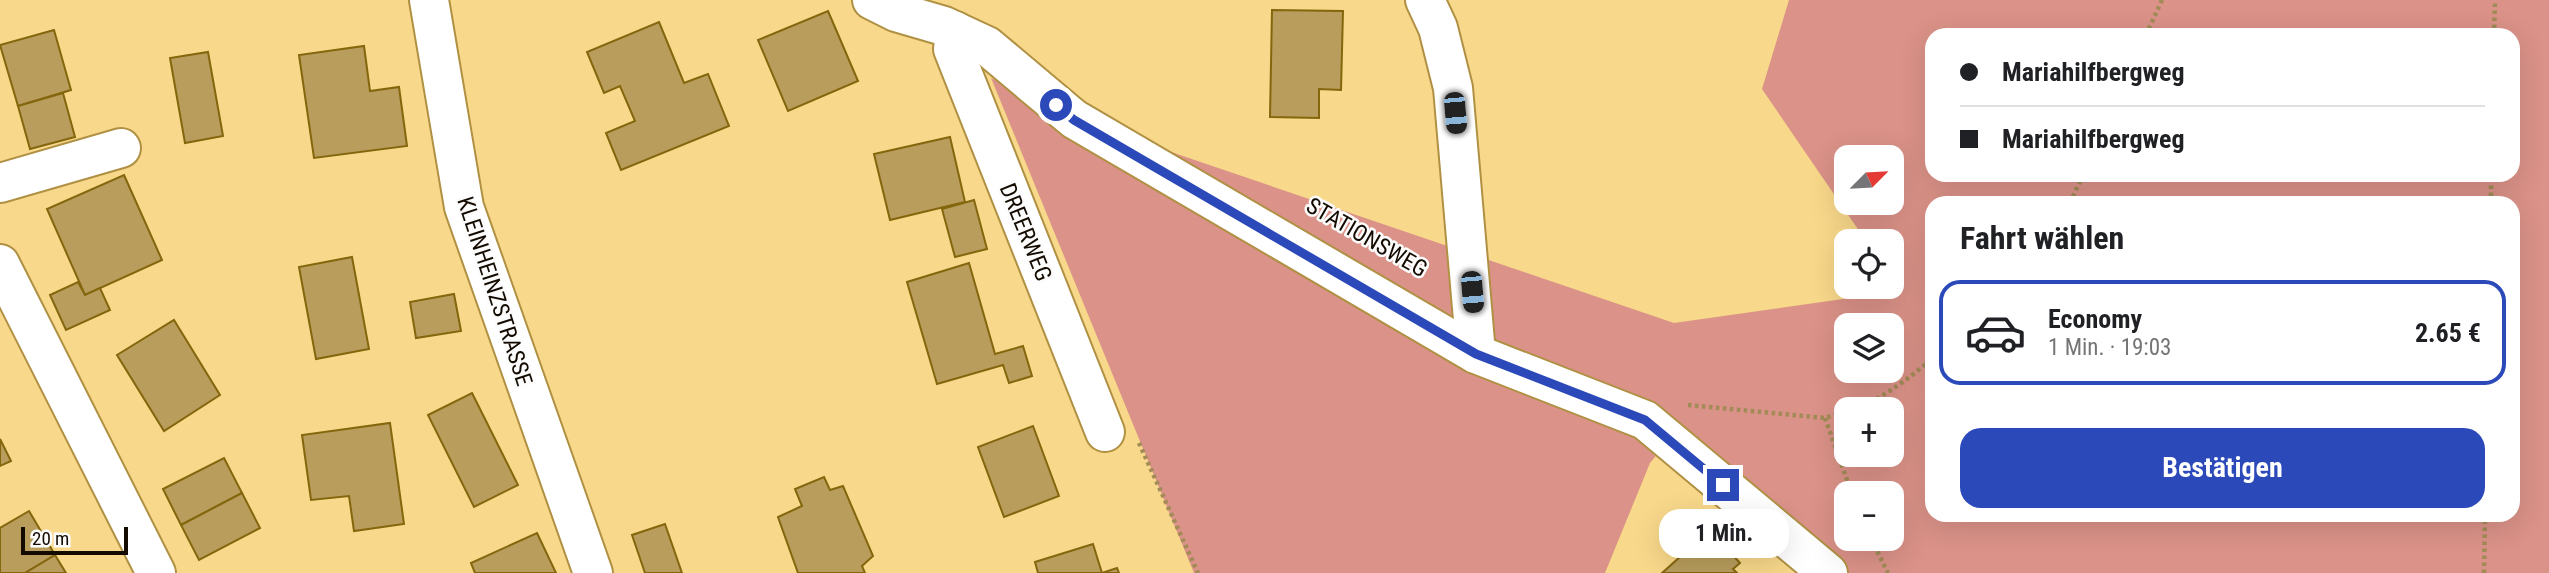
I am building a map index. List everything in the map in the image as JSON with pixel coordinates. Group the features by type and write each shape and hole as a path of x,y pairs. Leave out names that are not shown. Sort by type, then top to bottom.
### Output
{"street":[{"name":"KLEINHEINZSTRASSE","path":"429,0 464,207 593,573"},
{"path":"872,0 896,12 955,31 987,46 1074,120 1476,354 1645,420 1828,573"},
{"path":"1425,0 1438,28 1453,88 1476,354"},
{"name":"DREERWEG","path":"955,31 954,49 1105,432"},
{"path":"0,183 121,148"},
{"path":"0,264 156,573"}],"path":[{"path":"2149,28 2162,0"},
{"path":"2494,28 2495,0"},
{"path":"1877,397 1925,365"},
{"path":"1678,401 1691,406 1825,418 1834,415"},
{"path":"1825,418 1847,481"},
{"path":"2483,573 2485,522"},
{"path":"1877,551 1888,573"}],"shaded area":[{"path":"1789,0 2549,0 2549,573 1810,573 1660,451 1650,463 1605,573 1194,573 991,78 1074,119 1674,323 1843,299 1904,299 1904,229 1858,229 1848,215 1904,215 1904,145 1834,145 1834,194 1762,89"}],"building":[{"path":"1272,10 1343,11 1341,90 1319,89 1319,118 1270,117"},
{"path":"828,11 858,81 788,111 758,40"},
{"path":"659,22 684,83 708,74 729,126 621,170 606,133 635,121 620,86 604,93 587,52"},
{"path":"54,30 71,90 18,106 0,45"},
{"path":"364,46 370,91 399,87 407,146 314,158 299,55"},
{"path":"208,52 223,136 185,143 170,58"},
{"path":"63,93 75,137 30,149 18,106"},
{"path":"950,137 965,202 890,220 874,154"},
{"path":"124,175 162,260 85,295 47,209"},
{"path":"974,200 987,249 955,257 942,209"},
{"path":"352,257 369,349 316,359 299,267"},
{"path":"969,263 995,354 1023,346 1032,376 1009,383 1003,365 937,384 907,282"},
{"path":"78,282 85,295 100,288 110,310 66,330 50,295"},
{"path":"454,294 461,331 416,338 410,302"},
{"path":"174,320 220,395 164,431 117,355"},
{"path":"472,393 518,485 474,507 428,415"},
{"path":"390,423 404,524 354,531 349,496 311,500 302,435"},
{"path":"1033,426 1059,496 1004,517 978,447"},
{"path":"0,439 11,461 0,466"},
{"path":"224,458 242,493 181,525 163,489"},
{"path":"824,477 830,490 843,486 873,556 862,566 865,573 798,573 778,517 802,506 795,489"},
{"path":"242,493 260,528 199,560 181,525"},
{"path":"29,511 55,555 25,573 0,573 0,528"},
{"path":"665,524 682,573 645,573 632,535"},
{"path":"1710,530 1740,563 1733,569 1737,573 1662,573"},
{"path":"537,533 556,573 475,573 471,563"},
{"path":"1093,544 1102,573 1038,573 1035,562"},
{"path":"55,555 66,573 25,573"},
{"path":"1117,568 1119,573 1102,573"}],"route":[{"path":"1056,105 1074,120 1476,354 1645,420 1723,485"}]}
